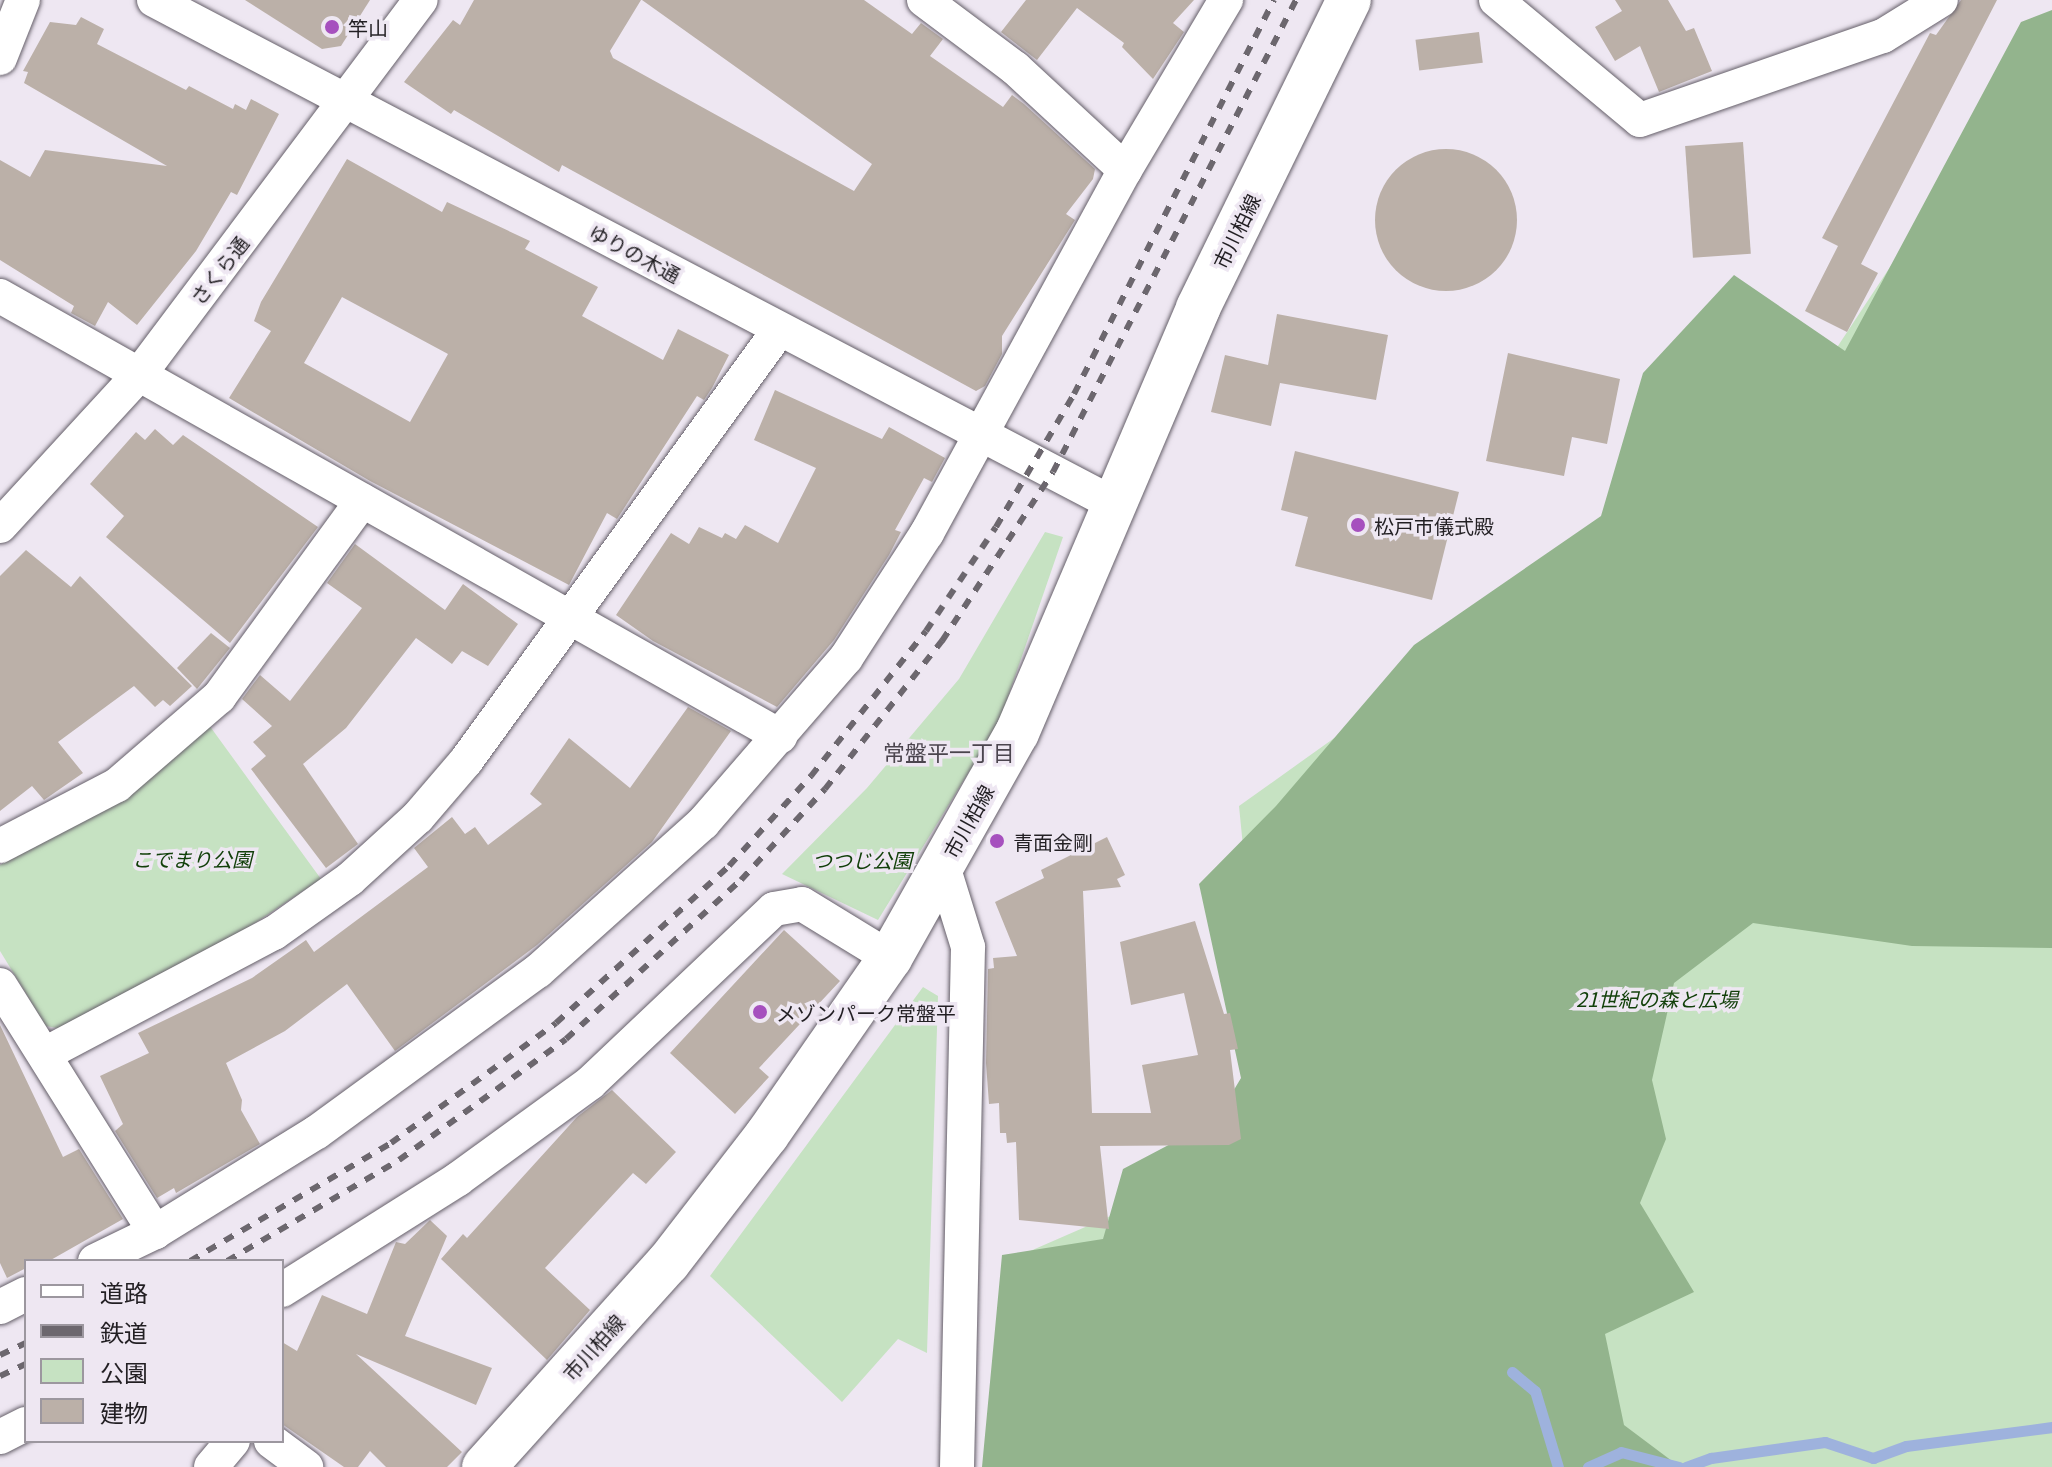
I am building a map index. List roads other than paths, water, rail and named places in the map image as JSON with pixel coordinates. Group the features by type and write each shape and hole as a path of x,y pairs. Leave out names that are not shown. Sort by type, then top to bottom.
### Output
{"main road":[{"name":"市川柏線","path":"484,1467 668,1263 767,1135 890,958 1017,733 1198,308 1349,0"}],"street":[{"path":"0,58 23,0"},
{"name":"ゆりの木通","path":"154,0 1116,505"},
{"name":"さくら通","path":"0,526 139,375 347,104 421,0"},
{"path":"924,0 1015,68 1125,170"},
{"path":"99,1259 155,1232 317,1132 538,971 703,823 846,658 927,533 1125,170 1226,0"},
{"path":"1496,0 1640,120 1883,36 1941,0"},
{"path":"0,296 780,736"},
{"path":"45,1054 274,933 350,879 418,817 466,761 779,330"},
{"path":"0,846 117,785 219,697 362,501"},
{"path":"943,866 968,947 957,1467"},
{"path":"284,1289 458,1179 590,1083 774,909 802,904 890,958"},
{"path":"0,985 155,1232"},
{"path":"0,1307 24,1295"},
{"path":"0,1437 24,1425"},
{"path":"211,1467 231,1443"},
{"path":"274,1443 306,1467"}],"waterway":[{"path":"1512,1372 1535,1391 1558,1467"},
{"path":"1686,1467 1711,1458 1825,1442 1873,1458 1906,1446 2052,1427"},
{"path":"1588,1467 1621,1452 1679,1467"}],"railway":[{"path":"193,1259 391,1143 556,1023 729,866 811,776 926,631 996,527 1074,394 1274,0"},
{"path":"230,1259 399,1160 566,1039 741,880 825,789 942,641 1053,472 1296,0"},
{"path":"0,1355 24,1344"},
{"path":"0,1376 24,1365"}],"place":[{"name":"竿山","path":"332,27"},
{"name":"松戸市儀式殿","path":"1358,525"},
{"name":"青面金剛","path":"997,841"},
{"name":"メゾンパーク常盤平","path":"760,1012"}],"district":[{"name":"常盤平一丁目","path":"949,752"}],"park label":[{"name":"こでまり公園","path":"192,858"},
{"name":"つつじ公園","path":"862,859"},
{"name":"21世紀の森と広場","path":"1657,998"}]}
